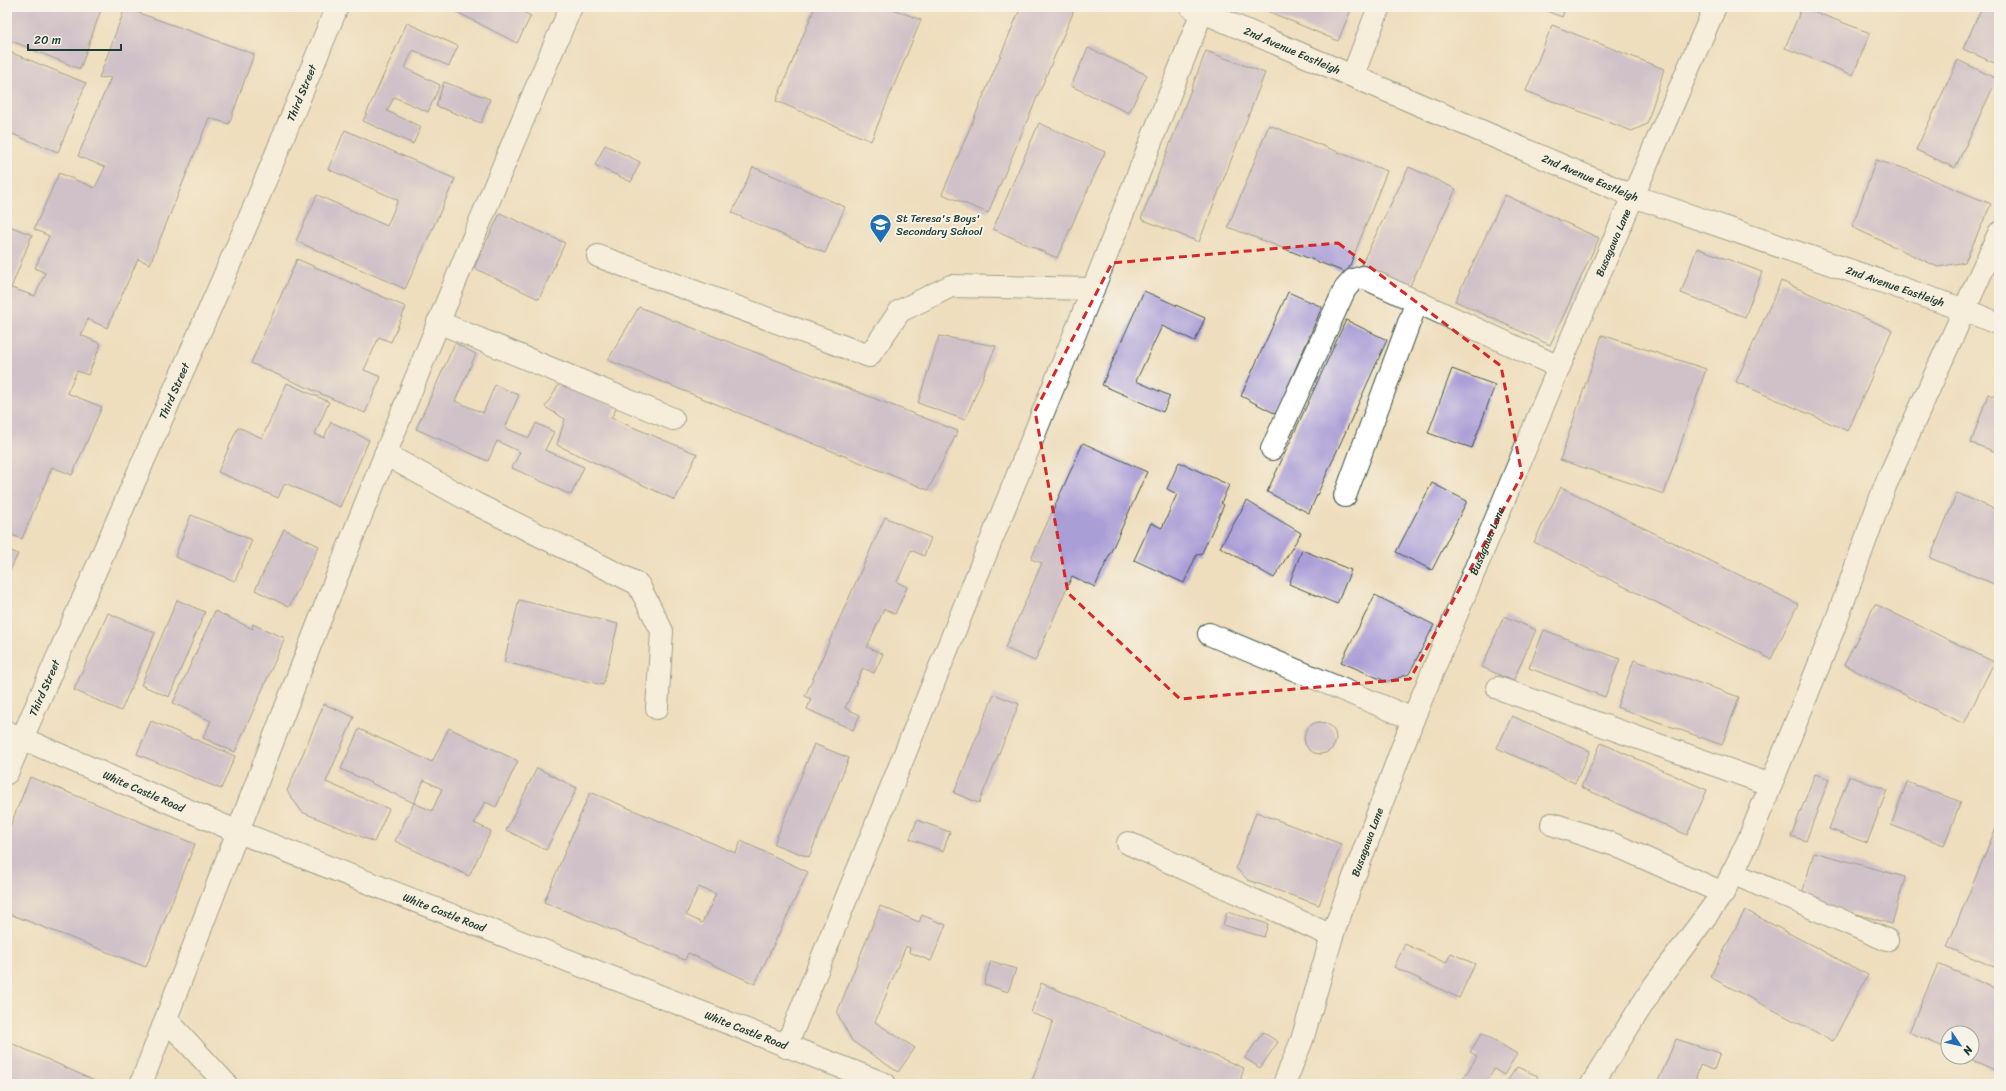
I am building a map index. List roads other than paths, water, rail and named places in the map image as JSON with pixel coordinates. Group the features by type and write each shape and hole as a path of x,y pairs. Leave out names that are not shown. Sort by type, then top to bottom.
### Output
{"street":[{"name":"Third Street","path":"7,773 15,736 249,217 337,7"},
{"path":"141,1084 236,831 385,454 496,180 571,7"},
{"path":"1353,75 1379,7"},
{"name":"Busagawa Lane","path":"1284,1084 1302,1040 1332,936 1413,719 1559,367 1716,7"},
{"path":"786,1047 1094,289 1196,9"},
{"name":"2nd Avenue Eastleigh","path":"1196,9 1633,196 1965,310 1999,324"},
{"path":"1592,1084 1654,986 1723,893 1771,785 1833,630 1886,486 1999,233"},
{"path":"598,256 869,356 900,311 951,286 1094,289"},
{"path":"1272,449 1345,289 1353,280 1363,277 1559,367"},
{"path":"1345,496 1417,301"},
{"path":"438,322 673,419"},
{"path":"385,454 474,503 638,584 662,631 657,708"},
{"path":"1209,634 1413,719"},
{"path":"1498,688 1771,785"},
{"name":"White Castle Road","path":"15,736 236,831 786,1047 885,1084"},
{"path":"1552,824 1615,845 1723,893"},
{"path":"1128,843 1332,936"},
{"path":"1732,873 1887,940"},
{"path":"166,1019 226,1084"}],"place":[{"name":"St Teresa's Boys' Secondary School","path":"880,244"}]}
